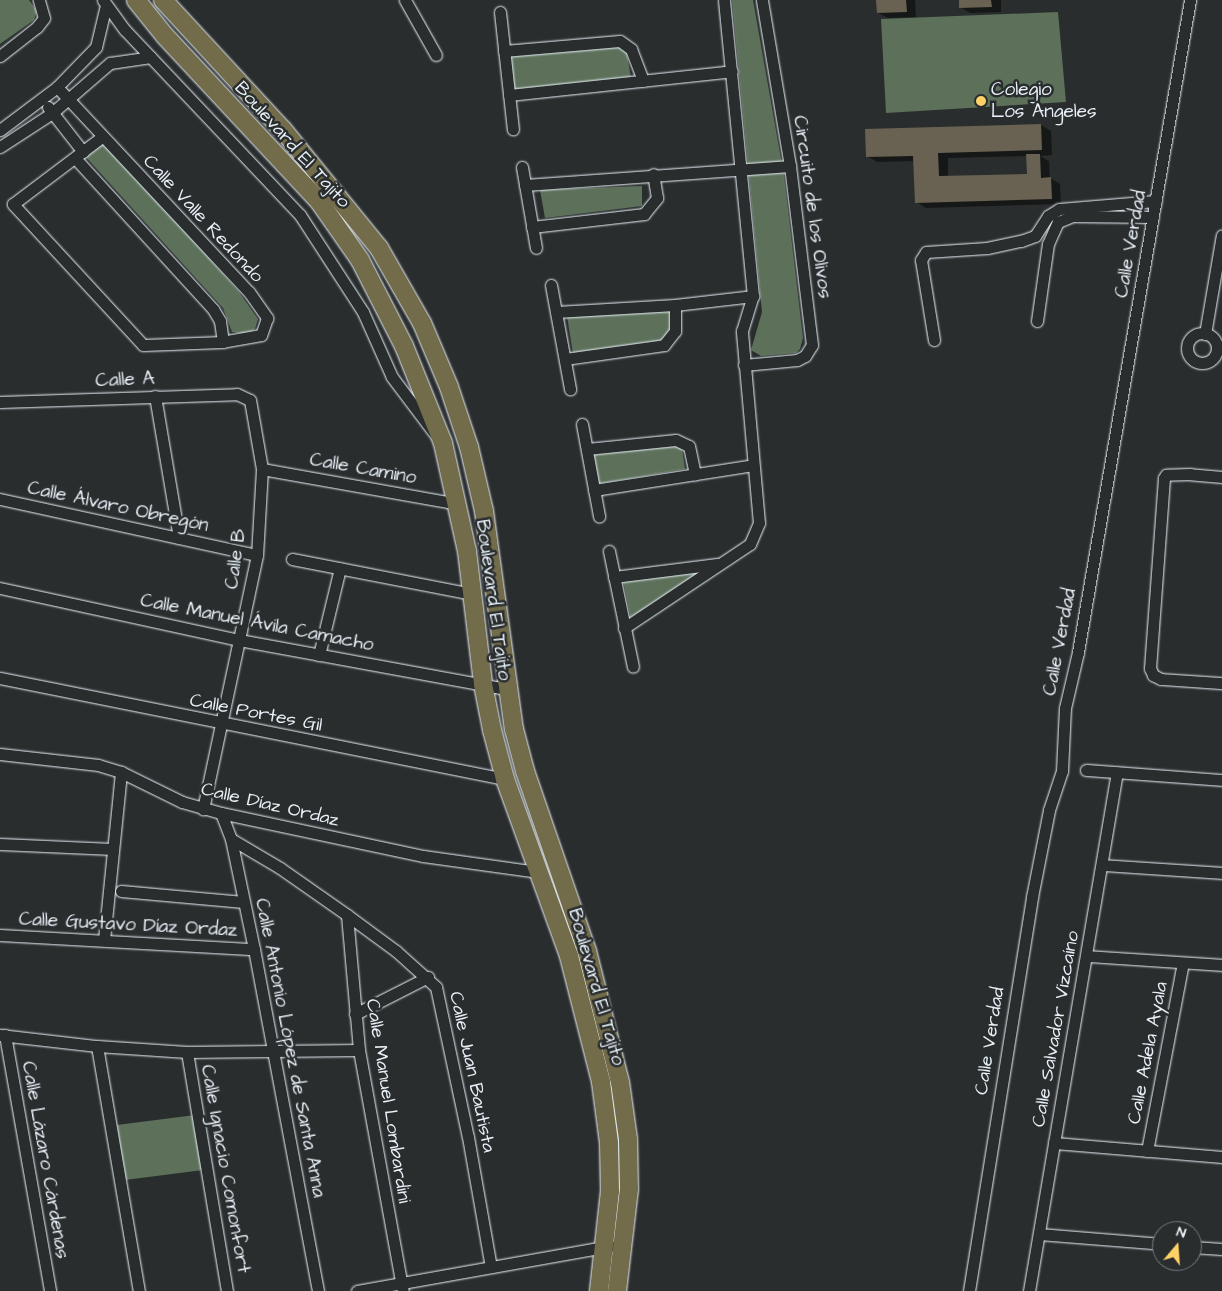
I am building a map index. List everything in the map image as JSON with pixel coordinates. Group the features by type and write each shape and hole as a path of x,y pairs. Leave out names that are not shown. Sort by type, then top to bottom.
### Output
{"main road":[{"name":"Boulevard El Tajito","path":"136,0 165,36 319,201 360,260 404,346 443,443 458,504 483,684 505,779 568,956 601,1082 609,1142 606,1246 599,1291"},
{"name":"Boulevard El Tajito","path":"163,0 284,130 380,248 422,323 449,387 469,447 484,511 507,688 525,771 587,951 620,1082 628,1139 624,1244 617,1291"},
{"path":"268,145 284,130"}],"street":[{"path":"0,56 37,28 44,18 39,0"},
{"path":"405,0 436,55"},
{"path":"624,628 721,564 755,537 759,523 742,330 753,296 724,0"},
{"name":"Circuito de los Olivos","path":"744,365 797,360 805,356 812,345 790,166 762,0"},
{"name":"Calle Verdad","path":"969,1291 1016,988 1042,841 1062,771 1065,708 1078,652 1190,0"},
{"path":"11,141 1,128 42,100 96,47 104,2"},
{"path":"104,2 151,57 310,228 363,312 392,376 443,443"},
{"path":"500,12 513,129"},
{"path":"504,51 620,41 632,49 643,81"},
{"path":"96,47 110,63"},
{"path":"0,147 52,113 110,63 151,57"},
{"path":"509,95 732,72"},
{"path":"42,100 79,155 213,309 220,321 223,342 142,345 13,204 79,155 102,137 57,87"},
{"name":"Calle Valle Redondo","path":"102,137 249,292 268,318 261,335 248,340 223,342"},
{"path":"522,166 536,248"},
{"path":"525,185 653,174 790,166"},
{"path":"532,227 644,214 653,206 656,198 653,174"},
{"path":"934,340 921,260 923,254 946,248 995,247 1035,236 1048,216 1059,209 1156,201"},
{"path":"1037,321 1048,244 1056,225 1069,217 1153,216"},
{"path":"1205,334 1222,235"},
{"path":"1035,236 1048,244"},
{"path":"551,285 570,389"},
{"path":"556,312 675,306 753,296"},
{"path":"565,359 664,345 675,332 675,306"},
{"path":"1196,334 1205,334 1212,337 1220,352 1205,364 1196,363 1189,357 1187,348 1189,340 1196,334"},
{"name":"Calle A","path":"0,402 238,394 250,400"},
{"path":"155,396 179,538"},
{"name":"Calle B","path":"203,809 258,555 262,469 250,400"},
{"path":"582,424 599,516"},
{"path":"587,449 676,440 689,446 695,474"},
{"path":"594,490 753,465"},
{"name":"Calle Camino","path":"262,469 458,504"},
{"path":"1222,477 1166,475 1162,483 1150,668 1153,675 1161,679 1222,683"},
{"name":"Calle Álvaro Obregón","path":"0,500 258,555"},
{"path":"609,551 633,667"},
{"path":"292,559 472,594"},
{"path":"614,577 721,564"},
{"path":"319,655 340,568"},
{"name":"Calle Manuel Ávila Camacho","path":"0,588 240,640 507,688"},
{"name":"Calle Portes Gil","path":"0,678 221,724 505,779"},
{"name":"Calle Díaz Ordaz","path":"0,754 98,765 121,772 203,809 221,814 423,856 539,872"},
{"path":"1086,770 1222,780"},
{"path":"104,940 121,772"},
{"name":"Calle Salvador Vizcaíno","path":"1029,1291 1117,772"},
{"name":"Calle Antonio López de Santa Anna","path":"221,814 231,839 254,949 318,1291"},
{"name":"Calle Juan Bautista","path":"231,839 280,868 347,915 428,977 441,998 491,1267"},
{"path":"0,844 113,849"},
{"path":"1102,865 1222,873"},
{"path":"122,891 244,902"},
{"name":"Calle Manuel Lombardini","path":"347,915 359,1050 402,1287"},
{"name":"Calle Gustavo Díaz Ordaz","path":"0,935 254,949"},
{"path":"1086,956 1222,965"},
{"name":"Calle Adela Ayala","path":"1147,1151 1183,962"},
{"path":"355,1014 428,977"},
{"path":"3,1035 97,1046 187,1052 273,1053 359,1050"},
{"name":"Calle Lázaro Cárdenas","path":"3,1035 50,1291"},
{"path":"97,1046 139,1291"},
{"name":"Calle Ignacio Comonfort","path":"187,1052 227,1291"},
{"path":"1054,1143 1222,1157"},
{"path":"1039,1234 1152,1243"},
{"path":"357,1291 402,1287 491,1267 624,1244"},
{"path":"1202,1248 1222,1249"}],"green space":[{"path":"0,0 29,0 37,11 34,20 0,44"},
{"path":"732,0 753,0 784,176 803,338 800,349 796,353 761,356 751,350 762,312"},
{"path":"1058,12 1066,102 886,113 881,19"},
{"path":"616,45 626,48 631,78 514,93 511,55"},
{"path":"105,141 239,292 258,319 255,329 248,334 232,332 223,308 84,155"},
{"path":"642,186 642,206 545,218 540,190"},
{"path":"672,309 673,327 660,342 573,354 567,316"},
{"path":"674,445 682,449 685,469 597,484 591,453"},
{"path":"705,569 631,620 623,579"},
{"path":"195,1115 203,1170 125,1180 117,1125"}],"building":[{"path":"876,0 906,0 907,12 877,13"},
{"path":"959,0 991,0 992,7 959,8"},
{"path":"1041,124 1042,150 938,153 939,176 1027,174 1026,154 1040,154 1041,178 1051,177 1052,199 915,203 913,156 866,157 865,129"}],"place":[{"name":"Colegio Los Angeles","path":"981,101"}]}
